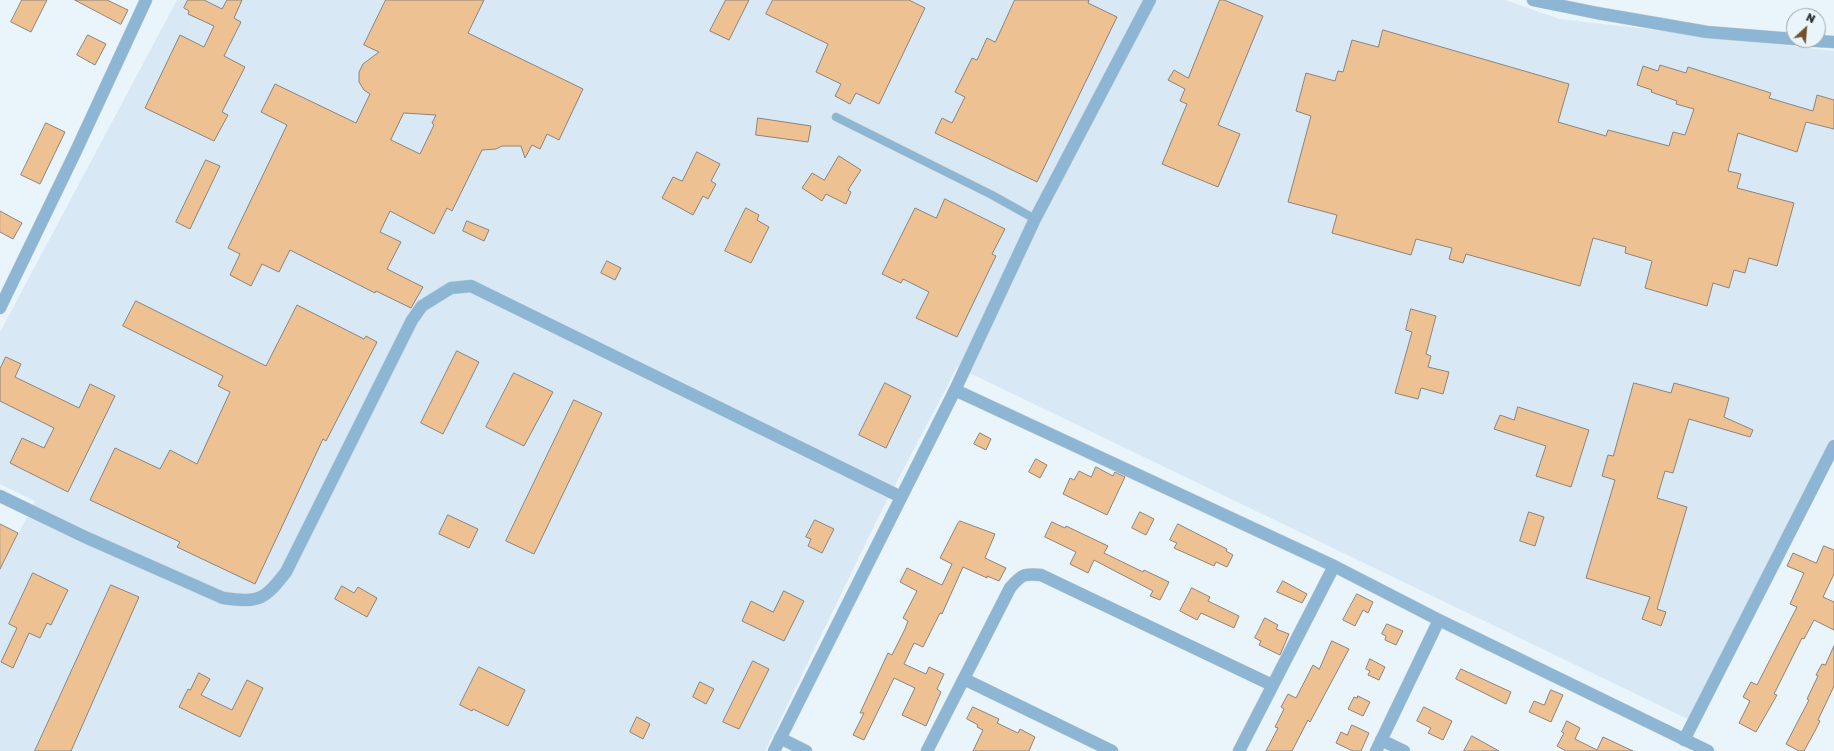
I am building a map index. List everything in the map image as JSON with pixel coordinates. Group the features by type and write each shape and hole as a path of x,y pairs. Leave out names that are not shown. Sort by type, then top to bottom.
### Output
{"street":[{"path":"0,308 75,153 146,0"},
{"path":"774,751 955,390 1035,219 1150,0"},
{"path":"1533,0 1597,14 1707,32 1786,39"},
{"path":"0,496 85,537 224,598 242,600 260,599 275,586 286,572 412,320 422,306 451,288 470,286 901,497"},
{"path":"955,390 1334,566 1439,620 1708,751"},
{"path":"1684,740 1834,446"},
{"path":"1239,751 1334,566"},
{"path":"927,751 1010,588 1019,577 1028,574 1041,575 1272,685"},
{"path":"1376,751 1439,620"},
{"path":"964,679 1112,751"},
{"path":"780,738 806,751"},
{"path":"1381,740 1404,751"}],"lane":[{"path":"836,117 992,195 1035,219"}],"shaded area":[{"path":"177,0 1505,0 1560,19 1786,45 1786,48 1808,48 1834,51 1834,437 1694,722 957,367 879,516 765,751 0,751 0,570 35,501 0,484 0,332"}],"building":[{"path":"22,0 47,0 31,32 11,22"},
{"path":"75,0 107,0 128,10 121,24"},
{"path":"188,0 204,0 222,9 227,0 242,0 234,18 241,22 224,56 245,67 222,112 228,115 214,141 145,108 180,35 204,47 214,26 188,14 189,11 184,8"},
{"path":"386,0 484,0 468,33 583,89 559,140 547,134 540,149 532,145 525,158 521,146 502,146 496,149 482,150 452,211 447,208 434,234 390,211 380,232 401,242 387,269 423,287 411,308 376,291 375,293 290,250 279,272 262,264 251,286 230,275 240,254 228,248 287,125 261,112 275,84 356,123 370,94 364,90 359,82 359,72 363,64 379,52 364,45","holes":["404,113 436,115 432,123 434,125 420,154 391,140"]},
{"path":"726,0 749,0 729,40 710,31"},
{"path":"773,0 909,0 925,8 879,104 856,93 850,104 835,96 841,84 816,72 828,44 766,14"},
{"path":"1015,0 1089,0 1088,3 1117,17 1037,182 935,133 942,118 952,123 965,97 955,92 972,58 977,60 987,38 995,42"},
{"path":"1220,0 1224,0 1263,16 1218,125 1240,134 1218,187 1162,164 1187,104 1180,101 1185,89 1168,80 1174,70 1188,78"},
{"path":"1383,30 1569,84 1558,122 1606,136 1608,130 1669,146 1673,132 1685,135 1694,109 1676,104 1677,101 1651,92 1652,90 1637,85 1643,66 1658,71 1660,65 1686,73 1688,67 1771,93 1769,98 1813,111 1817,95 1834,100 1834,129 1806,122 1797,152 1738,133 1728,171 1741,174 1737,188 1794,203 1777,266 1749,258 1745,273 1734,270 1729,288 1713,283 1707,306 1645,288 1652,261 1625,253 1626,247 1593,238 1580,286 1466,254 1463,263 1449,259 1452,248 1416,239 1411,255 1332,233 1337,215 1288,202 1311,116 1296,111 1306,73 1335,81 1338,71 1343,72 1352,40 1378,47"},
{"path":"88,35 106,44 95,65 77,55"},
{"path":"758,118 811,126 808,142 756,135"},
{"path":"46,123 65,132 40,184 21,175"},
{"path":"697,152 720,164 711,181 716,184 708,199 703,196 693,215 662,198 673,177 682,181"},
{"path":"839,156 861,170 848,190 851,192 846,204 826,194 822,201 802,188 812,173 824,180"},
{"path":"206,160 220,166 190,229 176,222"},
{"path":"945,199 1005,229 992,254 996,256 957,337 916,318 929,292 903,279 901,283 882,274 915,208 936,218"},
{"path":"746,208 759,215 757,220 769,227 751,263 725,251"},
{"path":"0,211 22,223 13,239 0,232"},
{"path":"467,221 489,230 484,241 463,231"},
{"path":"607,261 621,268 615,280 601,273"},
{"path":"136,301 266,366 297,305 364,339 366,336 377,342 326,441 323,439 255,584 177,547 180,542 90,500 115,448 160,469 170,450 197,464 230,392 218,386 223,376 123,326"},
{"path":"1411,309 1436,316 1426,354 1431,356 1428,367 1449,372 1443,394 1421,388 1418,399 1395,393 1412,332 1406,330"},
{"path":"457,351 479,362 443,434 421,423"},
{"path":"6,357 21,364 15,377 79,408 90,384 115,396 68,492 10,463 22,438 44,448 54,428 0,401 0,369"},
{"path":"514,373 553,392 524,446 486,427"},
{"path":"885,383 911,396 886,448 859,435"},
{"path":"1634,383 1671,393 1674,383 1729,398 1724,417 1753,430 1750,437 1689,419 1673,473 1665,471 1657,498 1687,507 1657,609 1666,612 1661,626 1642,619 1650,597 1586,578 1615,480 1602,476 1608,455 1613,456"},
{"path":"574,400 602,413 534,554 506,541"},
{"path":"1518,407 1589,430 1571,487 1536,476 1546,446 1494,429 1500,415 1514,420"},
{"path":"980,433 991,439 986,450 974,444"},
{"path":"1036,459 1047,465 1040,478 1029,472"},
{"path":"1096,467 1113,476 1115,472 1125,477 1107,515 1063,494 1070,478 1074,480 1079,471 1091,477"},
{"path":"1140,512 1154,519 1146,535 1132,528"},
{"path":"1529,512 1544,517 1535,546 1520,541"},
{"path":"448,515 478,529 469,548 439,534"},
{"path":"815,520 834,529 822,553 808,546 811,539 806,537"},
{"path":"960,521 995,534 985,558 1006,568 999,581 987,576 987,578 963,567 942,614 940,613 923,647 914,643 904,664 926,674 929,667 944,674 937,689 941,692 926,726 902,715 915,688 894,678 864,740 853,735 864,713 860,713 888,653 892,655 908,621 903,618 917,591 900,582 907,568 942,585 952,564 940,558"},
{"path":"1052,522 1065,528 1066,526 1108,546 1104,553 1143,572 1144,570 1169,582 1160,600 1150,596 1153,591 1094,560 1088,573 1070,564 1076,552 1045,537"},
{"path":"0,524 18,533 0,569"},
{"path":"1178,524 1227,549 1226,551 1233,555 1227,567 1216,562 1214,566 1174,548 1177,543 1170,540"},
{"path":"1824,546 1834,550 1834,574 1823,597 1834,602 1834,630 1814,620 1804,639 1802,638 1774,694 1777,695 1756,732 1739,723 1750,701 1743,697 1751,682 1757,685 1797,607 1790,604 1804,573 1787,566 1793,553 1816,563"},
{"path":"33,573 68,590 51,625 47,623 40,638 29,633 13,668 1,662 17,628 9,624"},
{"path":"1283,581 1307,594 1302,603 1277,592"},
{"path":"111,585 139,597 71,751 35,751"},
{"path":"342,586 354,593 358,587 377,598 367,617 335,599"},
{"path":"1192,588 1210,597 1208,601 1239,616 1234,628 1201,613 1197,620 1180,611"},
{"path":"784,591 804,601 784,641 742,621 751,601 773,612"},
{"path":"1357,594 1373,602 1368,613 1363,610 1355,626 1343,620"},
{"path":"1265,618 1278,625 1276,629 1289,634 1280,655 1259,645 1261,641 1255,638"},
{"path":"1387,624 1403,631 1396,645 1385,640 1386,636 1382,634"},
{"path":"1332,641 1349,649 1310,722 1308,720 1292,751 1266,751 1278,728 1275,727 1284,709 1281,707 1288,694 1296,698 1313,665 1319,669"},
{"path":"1834,646 1834,686 1818,720 1820,721 1815,731 1804,751 1799,751 1786,744 1809,700 1807,699 1818,676 1816,675 1822,664 1825,665"},
{"path":"1370,659 1385,667 1379,680 1368,675 1370,671 1366,669"},
{"path":"753,661 769,669 739,729 723,722"},
{"path":"479,667 525,690 508,726 473,709 472,711 460,705"},
{"path":"1461,669 1511,692 1506,704 1456,679"},
{"path":"199,673 210,679 201,695 232,710 247,680 263,688 240,737 179,707 188,689 190,690"},
{"path":"700,682 714,689 706,704 693,697"},
{"path":"1551,690 1563,695 1551,722 1529,712 1534,701 1544,705"},
{"path":"1358,696 1370,702 1363,716 1348,709 1354,697 1357,698"},
{"path":"973,707 999,719 997,723 1018,733 1020,729 1035,737 1029,751 973,751 983,730 977,727 978,725 967,719"},
{"path":"1424,707 1452,721 1443,740 1428,733 1431,728 1417,721"},
{"path":"637,717 650,724 643,739 630,732"},
{"path":"1567,721 1580,728 1575,739 1597,750 1603,737 1633,751 1566,751 1557,746 1564,733 1562,732"},
{"path":"1352,725 1369,733 1361,751 1353,751 1336,743 1341,732 1347,735"},
{"path":"1472,736 1499,751 1464,751"}]}
